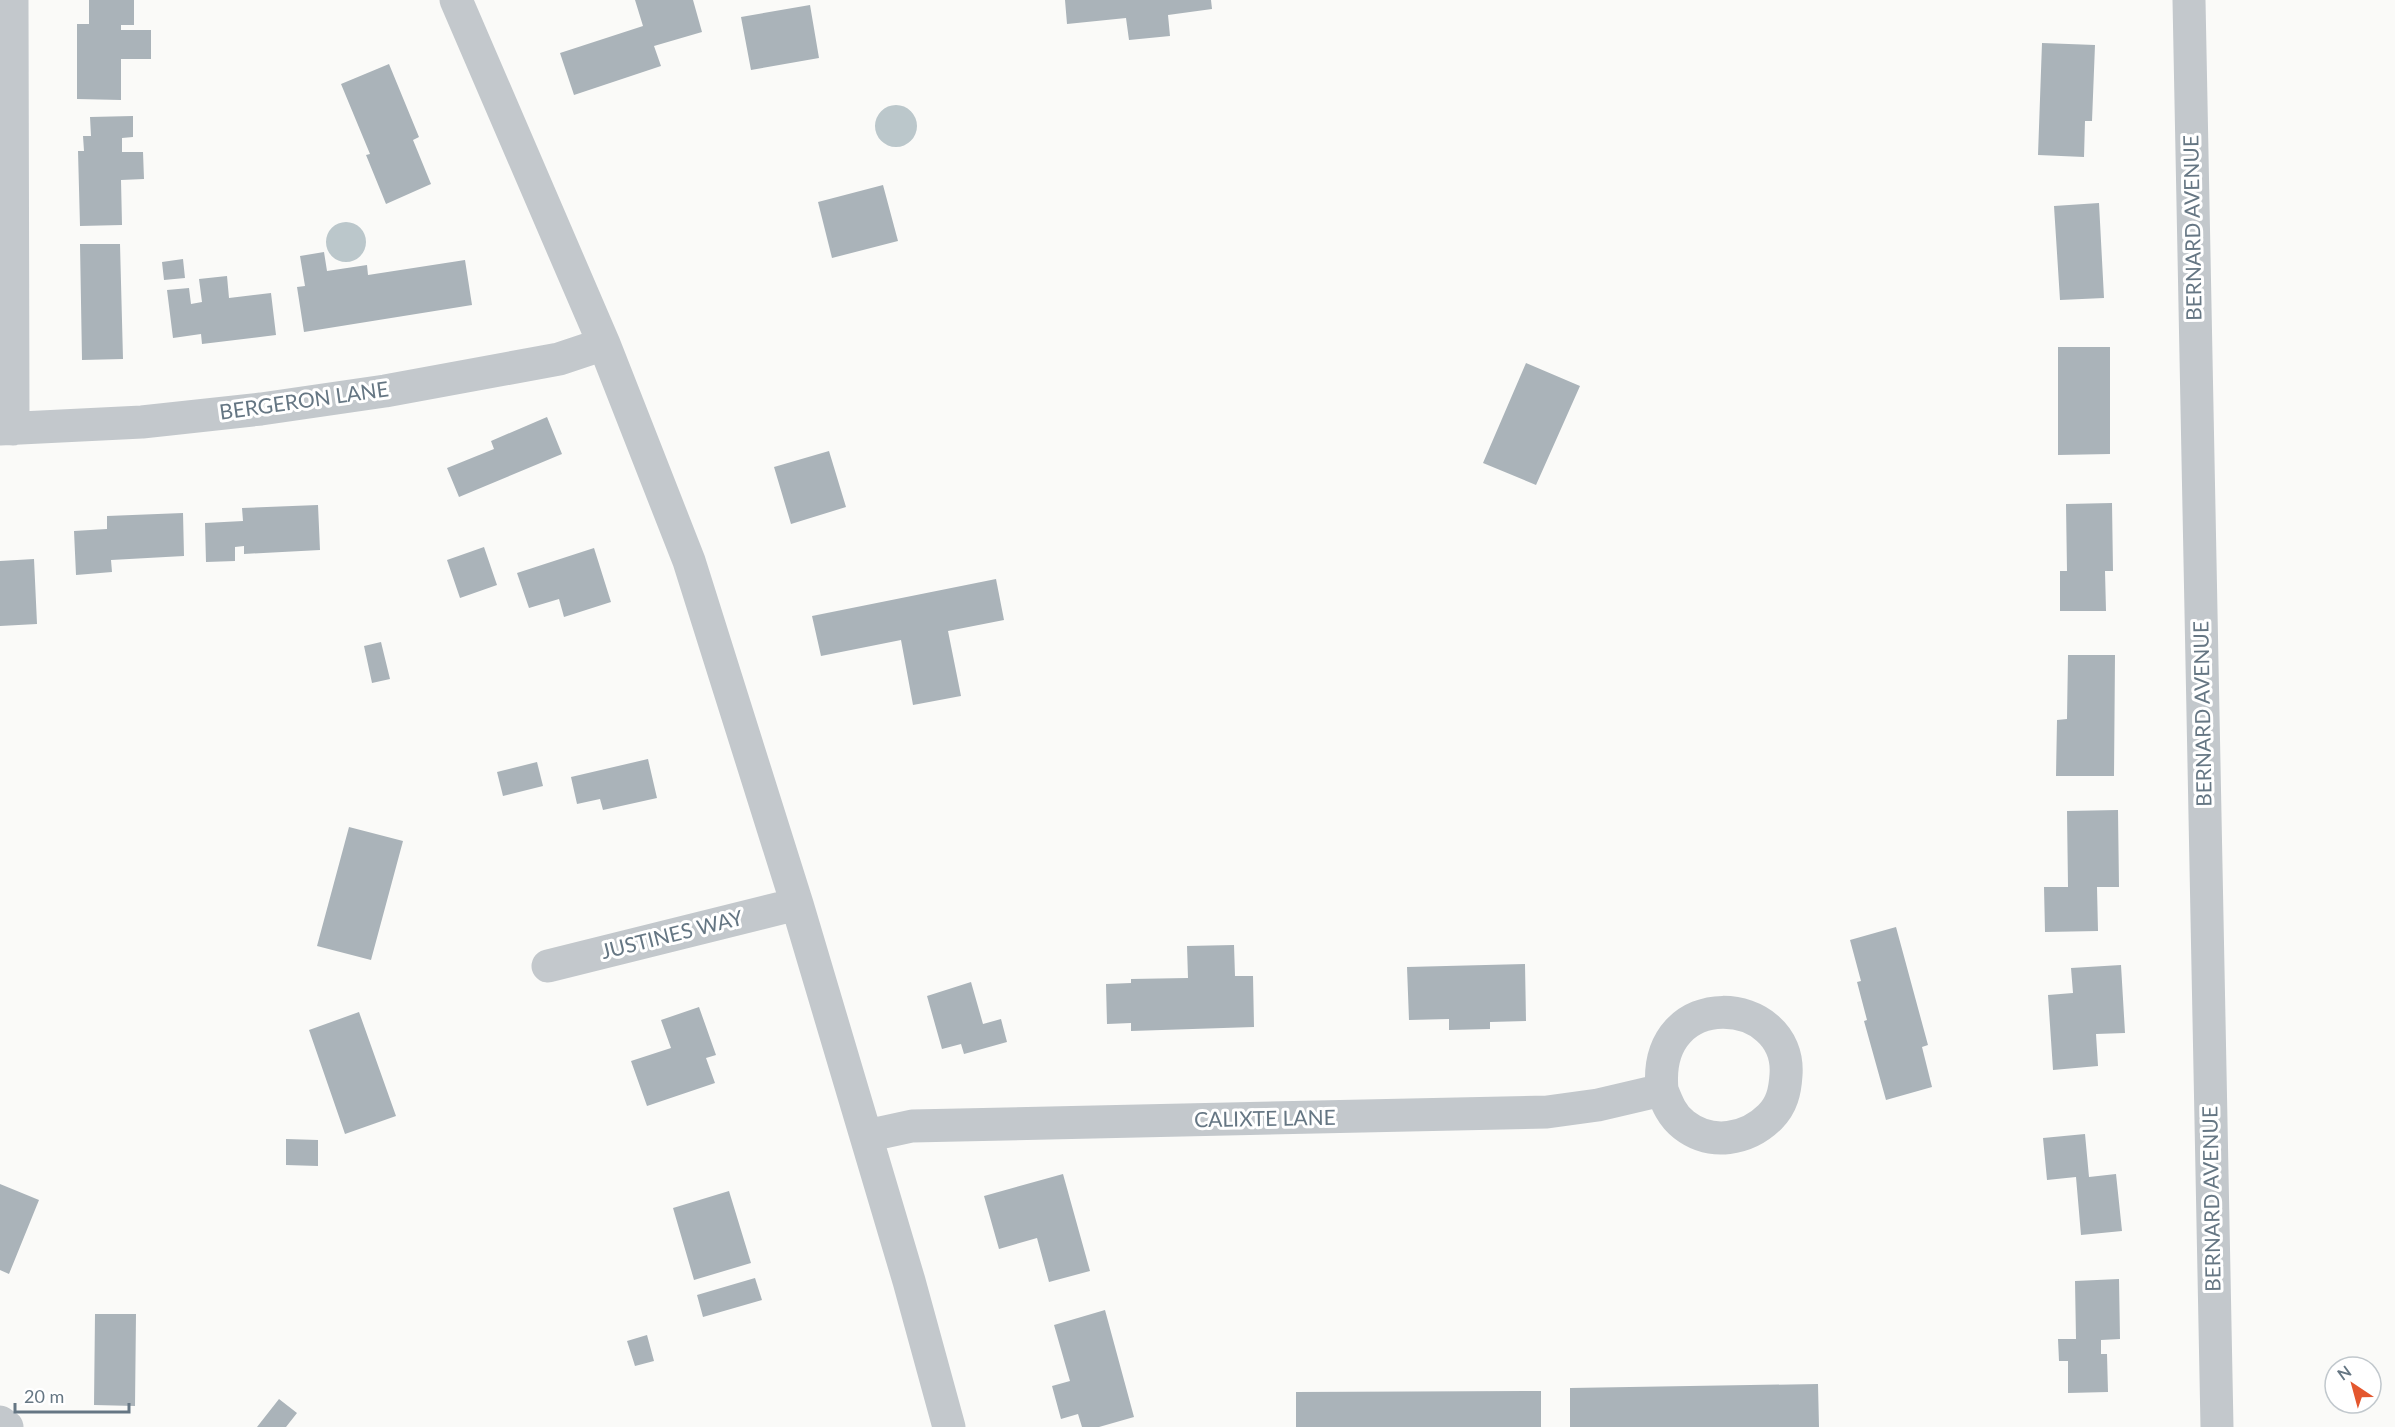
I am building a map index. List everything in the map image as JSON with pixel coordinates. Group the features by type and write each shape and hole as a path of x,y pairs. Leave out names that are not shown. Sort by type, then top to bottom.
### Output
{"street":[{"path":"6,429 12,0"},
{"path":"456,0 604,344 689,561 797,904 949,1427"},
{"name":"BERNARD AVENUE","path":"2189,0 2217,1427"},
{"name":"BERGERON LANE","path":"6,429 142,422 261,409 385,391 559,359 604,344"},
{"name":"JUSTINES WAY","path":"548,966 797,904"},
{"name":"CALIXTE LANE","path":"866,1136 912,1126 1547,1112 1598,1105 1662,1090"},
{"path":"0,1422 7,1427"}],"shaded area":[{"path":"896,105 911,111 917,126 911,141 896,147 881,141 875,126 881,111"},
{"path":"346,222 360,228 366,242 360,256 346,262 332,256 326,242 332,228"}],"building":[{"path":"89,0 134,0 134,25 121,25 121,30 151,30 151,59 121,59 121,100 77,99 77,24 89,24"},
{"path":"635,0 693,0 702,32 654,46 661,66 574,95 560,53 643,26"},
{"path":"1065,0 1211,0 1212,9 1168,15 1170,36 1129,40 1126,18 1067,24"},
{"path":"810,5 819,58 751,70 741,17"},
{"path":"2042,43 2095,45 2092,121 2085,121 2084,157 2038,155"},
{"path":"389,64 419,137 413,140 431,184 386,204 366,155 370,154 341,84"},
{"path":"133,116 133,137 122,138 122,152 143,152 144,179 121,180 122,225 80,226 78,151 84,151 83,136 91,136 90,117"},
{"path":"883,185 898,241 832,258 818,202"},
{"path":"2099,203 2104,298 2060,300 2054,206"},
{"path":"80,244 120,244 123,359 82,360"},
{"path":"324,252 327,271 367,265 368,275 465,260 472,305 304,332 297,287 305,286 300,256"},
{"path":"183,259 185,278 164,280 162,262"},
{"path":"227,276 229,298 271,293 276,335 202,344 201,334 173,338 167,290 189,288 191,304 202,302 199,279"},
{"path":"2058,347 2110,347 2110,454 2058,455"},
{"path":"1526,363 1580,386 1536,485 1483,463"},
{"path":"547,417 562,454 459,497 447,468 494,449 491,441"},
{"path":"829,451 846,507 791,524 774,467"},
{"path":"2112,503 2113,571 2105,571 2106,611 2060,611 2060,571 2067,571 2066,504"},
{"path":"318,505 320,550 244,554 244,546 235,547 235,561 206,562 205,523 243,521 242,508"},
{"path":"183,513 184,556 111,560 112,572 76,575 74,531 107,529 107,516"},
{"path":"484,547 497,585 460,598 447,560"},
{"path":"594,548 611,602 564,617 559,599 529,608 517,573"},
{"path":"34,559 37,624 0,626 0,561"},
{"path":"996,579 1004,620 948,631 961,696 913,705 901,640 821,656 812,616"},
{"path":"381,642 390,679 372,683 364,646"},
{"path":"2068,655 2115,655 2114,776 2056,776 2057,720 2067,719"},
{"path":"648,759 657,798 603,810 600,799 577,804 571,777"},
{"path":"537,762 543,786 503,796 497,772"},
{"path":"2118,810 2119,887 2097,887 2098,931 2045,932 2044,887 2068,887 2067,811"},
{"path":"349,827 403,841 371,960 317,946"},
{"path":"1896,927 1928,1045 1922,1047 1932,1087 1886,1100 1864,1021 1867,1020 1857,982 1861,981 1850,940"},
{"path":"1234,945 1235,976 1253,976 1254,1027 1131,1031 1131,1023 1107,1024 1106,984 1131,983 1131,979 1188,978 1187,946"},
{"path":"1525,964 1526,1021 1490,1022 1490,1029 1449,1030 1449,1019 1409,1020 1407,967"},
{"path":"2121,965 2125,1033 2096,1034 2098,1066 2053,1070 2048,995 2073,993 2071,968"},
{"path":"971,982 983,1024 1001,1019 1007,1042 964,1054 961,1044 942,1049 927,996"},
{"path":"699,1007 716,1055 706,1058 715,1083 647,1106 631,1061 671,1048 661,1020"},
{"path":"359,1012 396,1116 345,1134 309,1030"},
{"path":"2085,1134 2089,1177 2116,1174 2122,1231 2081,1235 2076,1177 2047,1180 2043,1138"},
{"path":"286,1139 318,1140 318,1166 286,1165"},
{"path":"1063,1174 1090,1271 1049,1282 1037,1238 999,1249 984,1196"},
{"path":"0,1184 39,1200 9,1274 0,1270"},
{"path":"729,1191 751,1263 694,1280 673,1208"},
{"path":"755,1278 762,1300 703,1317 697,1295"},
{"path":"2119,1279 2120,1339 2101,1340 2101,1354 2107,1354 2108,1392 2068,1393 2068,1361 2059,1361 2058,1339 2076,1339 2075,1281"},
{"path":"1105,1310 1134,1417 1099,1427 1082,1427 1078,1414 1061,1419 1052,1386 1070,1381 1054,1325"},
{"path":"95,1314 136,1314 135,1406 94,1405"},
{"path":"647,1335 654,1361 635,1366 627,1341"},
{"path":"1818,1384 1819,1427 1570,1427 1570,1388"},
{"path":"1541,1391 1541,1427 1296,1427 1296,1392"},
{"path":"279,1399 297,1413 286,1427 257,1427"}]}
